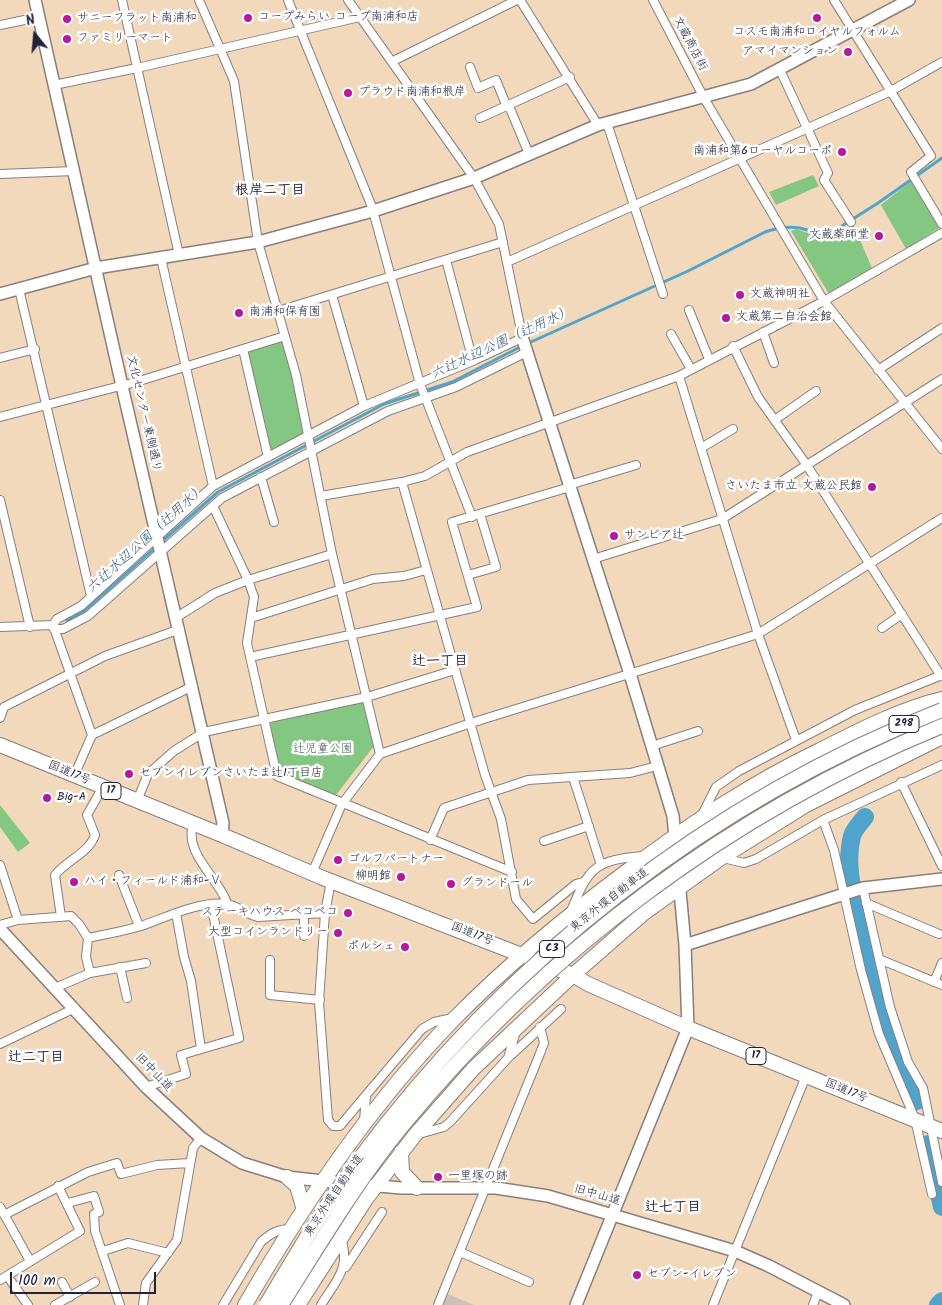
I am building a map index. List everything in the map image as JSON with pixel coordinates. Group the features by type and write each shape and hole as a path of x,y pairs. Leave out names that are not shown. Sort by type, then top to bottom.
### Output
{"highway":[{"path":"245,1305 323,1182 364,1125 418,1058 455,1018 570,913 701,816 752,785 862,729 942,699"},
{"name":"298","path":"942,709 868,747 942,725"},
{"name":"東京外環自動車道","path":"266,1305 322,1213 390,1120 436,1064 485,1012 570,933 654,867 731,816 819,766 942,709"},
{"name":"東京外環自動車道","path":"281,1305 334,1221 401,1128 496,1022 542,978 621,911 724,838 783,803 861,762 942,725"},
{"path":"298,1305 400,1152 473,1069 518,1024 572,975 644,913 721,858 806,805 942,737"},
{"name":"国道17号","path":"0,746 331,881 524,955 688,1028 936,1128"},
{"path":"400,1152 402,1172 417,1188"},
{"path":"287,1176 297,1186 304,1210"}],"street":[{"name":"文化センター東側通り","path":"35,0 122,386 204,732 223,824 222,835"},
{"path":"122,0 179,255"},
{"path":"199,0 234,81 258,242 296,375 332,554 380,754"},
{"path":"288,0 373,211 423,391 448,461 476,515 496,566 468,576"},
{"path":"348,0 474,178 499,224 524,344 630,674 673,816 681,887 688,1028 576,1305"},
{"path":"393,61 518,0 602,124 663,294"},
{"name":"文蔵商店街","path":"653,0 704,98 824,301 942,449"},
{"path":"834,0 854,30 889,92 931,156 911,172 942,224"},
{"path":"0,294 96,268 258,242 373,211 474,178 602,124 751,84 908,0"},
{"path":"0,25 39,17"},
{"path":"54,85 360,17"},
{"path":"507,262 889,92 942,62"},
{"path":"470,67 478,88 496,80 529,154"},
{"path":"780,70 828,173 824,180 851,222"},
{"path":"480,118 570,77"},
{"path":"0,174 74,171"},
{"path":"320,496 402,482 425,476 448,461 549,422 679,376 824,301 942,233"},
{"path":"278,311 503,242"},
{"path":"161,258 214,486"},
{"path":"446,260 473,361"},
{"path":"19,289 35,350 91,596"},
{"path":"332,294 364,406"},
{"path":"690,310 709,360"},
{"path":"878,370 942,328"},
{"path":"763,332 774,364"},
{"path":"671,334 691,369"},
{"path":"0,417 122,386 285,336"},
{"path":"0,627 54,627 63,629 88,616 160,544 214,486 268,457 310,444 388,411 473,361 524,344"},
{"path":"92,735 54,627 57,619 81,606 91,596 222,498 261,477 364,406 423,391 456,387 524,344"},
{"path":"701,816 716,787 796,740 896,692 942,675 806,464 776,419 758,397 734,346"},
{"path":"243,349 268,457"},
{"path":"0,358 35,350"},
{"path":"679,376 758,634 796,740"},
{"path":"593,559 722,519 942,379"},
{"path":"776,419 816,391"},
{"path":"701,448 734,429"},
{"path":"250,657 439,617 477,607 452,522 636,465"},
{"path":"261,477 274,522"},
{"path":"402,482 439,617 491,792 502,819 516,899 533,919 576,884 583,882"},
{"path":"0,500 30,627"},
{"path":"213,506 248,580 254,597 247,643 276,776 512,872"},
{"path":"312,873 342,804 380,754 471,723 758,634 942,518"},
{"path":"177,617 215,594 248,580 332,554"},
{"path":"251,618 373,579 404,576 426,570"},
{"path":"882,628 902,614"},
{"path":"0,718 4,707 105,656 180,629"},
{"path":"137,801 148,774 174,751 204,732 263,721 367,697 455,670"},
{"path":"74,776 92,735 193,686"},
{"path":"652,746 698,732"},
{"path":"721,858 744,862 756,859 823,820 942,764"},
{"path":"430,840 444,808 491,792 528,780 630,773 657,766"},
{"path":"573,777 601,865"},
{"path":"901,782 942,866"},
{"path":"61,917 55,875 64,864 92,845 95,835 87,815 103,788"},
{"path":"823,820 834,850 861,970 879,1034 915,1119 932,1194"},
{"path":"193,824 190,837 197,853 227,904"},
{"path":"544,841 589,826"},
{"path":"570,913 583,882 601,865 615,859 647,856"},
{"path":"0,865 18,920"},
{"path":"119,875 139,926"},
{"path":"685,945 843,896 863,888 942,879"},
{"path":"331,881 325,913 320,1000 328,1120 333,1126 340,1126 422,1029 434,1022 455,1018"},
{"path":"863,888 890,1007 908,1062 923,1088 936,1128 942,1182"},
{"path":"866,903 939,934"},
{"path":"88,938 139,926 211,904 227,904 249,915 258,917 325,913"},
{"path":"146,1086 186,1074 181,1055 239,1038 211,904"},
{"path":"304,913 304,936"},
{"path":"176,914 184,957 191,981 201,1049"},
{"path":"0,927 18,920 70,916 79,924 88,938 86,957 90,973"},
{"name":"旧中山道","path":"0,927 146,1086 202,1138 242,1163 287,1176 323,1182 417,1188 485,1188 548,1196 735,1252 769,1266 844,1305"},
{"path":"879,959 942,986"},
{"path":"270,960 270,995 320,1000"},
{"path":"55,988 90,973 146,962"},
{"path":"934,982 942,963"},
{"path":"120,967 127,998"},
{"path":"0,1044 74,1008"},
{"path":"415,1135 444,1127 508,1058 561,1010"},
{"path":"508,1058 518,1024"},
{"path":"438,1305 544,1043 540,1027"},
{"path":"713,1305 806,1076"},
{"path":"364,1125 366,1094"},
{"path":"143,1305 146,1283 177,1240 193,1148 202,1138"},
{"path":"30,1261 2,1211 88,1172 117,1163 121,1174 157,1165 190,1163"},
{"path":"28,1305 4,1278 80,1231 68,1203 58,1186"},
{"path":"68,1203 94,1196 99,1212 94,1214 95,1231 120,1305"},
{"path":"321,1305 382,1212"},
{"path":"223,1305 262,1242 270,1234 282,1229 292,1229"},
{"path":"342,1238 345,1249 344,1270"},
{"path":"103,1251 128,1243 168,1253"},
{"path":"460,1252 530,1282"},
{"path":"62,1282 70,1296"},
{"path":"55,1305 95,1282"},
{"path":"812,1305 818,1292"}],"shaded area":[{"path":"443,1292 474,1305 438,1305"}],"green space":[{"path":"813,175 819,186 776,205 769,192"},
{"path":"915,178 941,227 906,249 881,205"},
{"path":"853,224 872,268 829,294 791,231 796,229 825,239"},
{"path":"279,341 284,344 293,378 303,434 271,451 247,355 250,351"},
{"name":"辻児童公園","path":"361,701 364,704 374,746 336,795 282,774 269,727 271,723"},
{"path":"0,805 30,843 18,852 0,827"}],"waterway":[{"name":"六辻水辺公園（辻用水）","path":"160,543 218,492 384,404 452,382 522,346 688,271 765,232 789,227 826,236 878,203 942,158"},
{"name":"六辻水辺公園（辻用水）","path":"67,620 83,612 156,547"},
{"path":"865,817 852,836 849,859 851,883 879,995 917,1101"},
{"path":"928,1144 942,1207"},
{"path":"938,1305 942,1301"}],"place":[{"name":"コープみらい コープ南浦和店","path":"248,18"},
{"name":"コスモ南浦和ロイヤルフォルム","path":"817,18"},
{"name":"サニーフラット南浦和","path":"67,19"},
{"name":"ファミリーマート","path":"67,39"},
{"name":"アマイマンション","path":"848,52"},
{"name":"プラウド南浦和根岸","path":"348,93"},
{"name":"南浦和第6ローヤルコーポ","path":"842,152"},
{"name":"文蔵薬師堂","path":"879,236"},
{"name":"文蔵神明社","path":"740,295"},
{"name":"南浦和保育園","path":"239,313"},
{"name":"文蔵第二自治会館","path":"726,318"},
{"name":"さいたま市立 文蔵公民館","path":"872,487"},
{"name":"サンピア辻","path":"614,536"},
{"name":"セブンイレブンさいたま辻1丁目店","path":"129,774"},
{"name":"Big-A","path":"47,798"},
{"name":"ゴルフパートナー","path":"338,860"},
{"name":"柳明館","path":"401,877"},
{"name":"ハイ・フィールド浦和-Ⅴ","path":"74,882"},
{"name":"グランドール","path":"451,884"},
{"name":"ステーキハウス ペコペコ","path":"348,913"},
{"name":"大型コインランドリー","path":"338,933"},
{"name":"ポルシェ","path":"405,947"},
{"name":"一里塚の跡","path":"438,1177"},
{"name":"セブン-イレブン","path":"637,1275"}],"district":[{"name":"根岸二丁目","path":"270,192"},
{"name":"辻一丁目","path":"440,663"},
{"name":"辻二丁目","path":"36,1059"},
{"name":"辻七丁目","path":"673,1209"}]}
